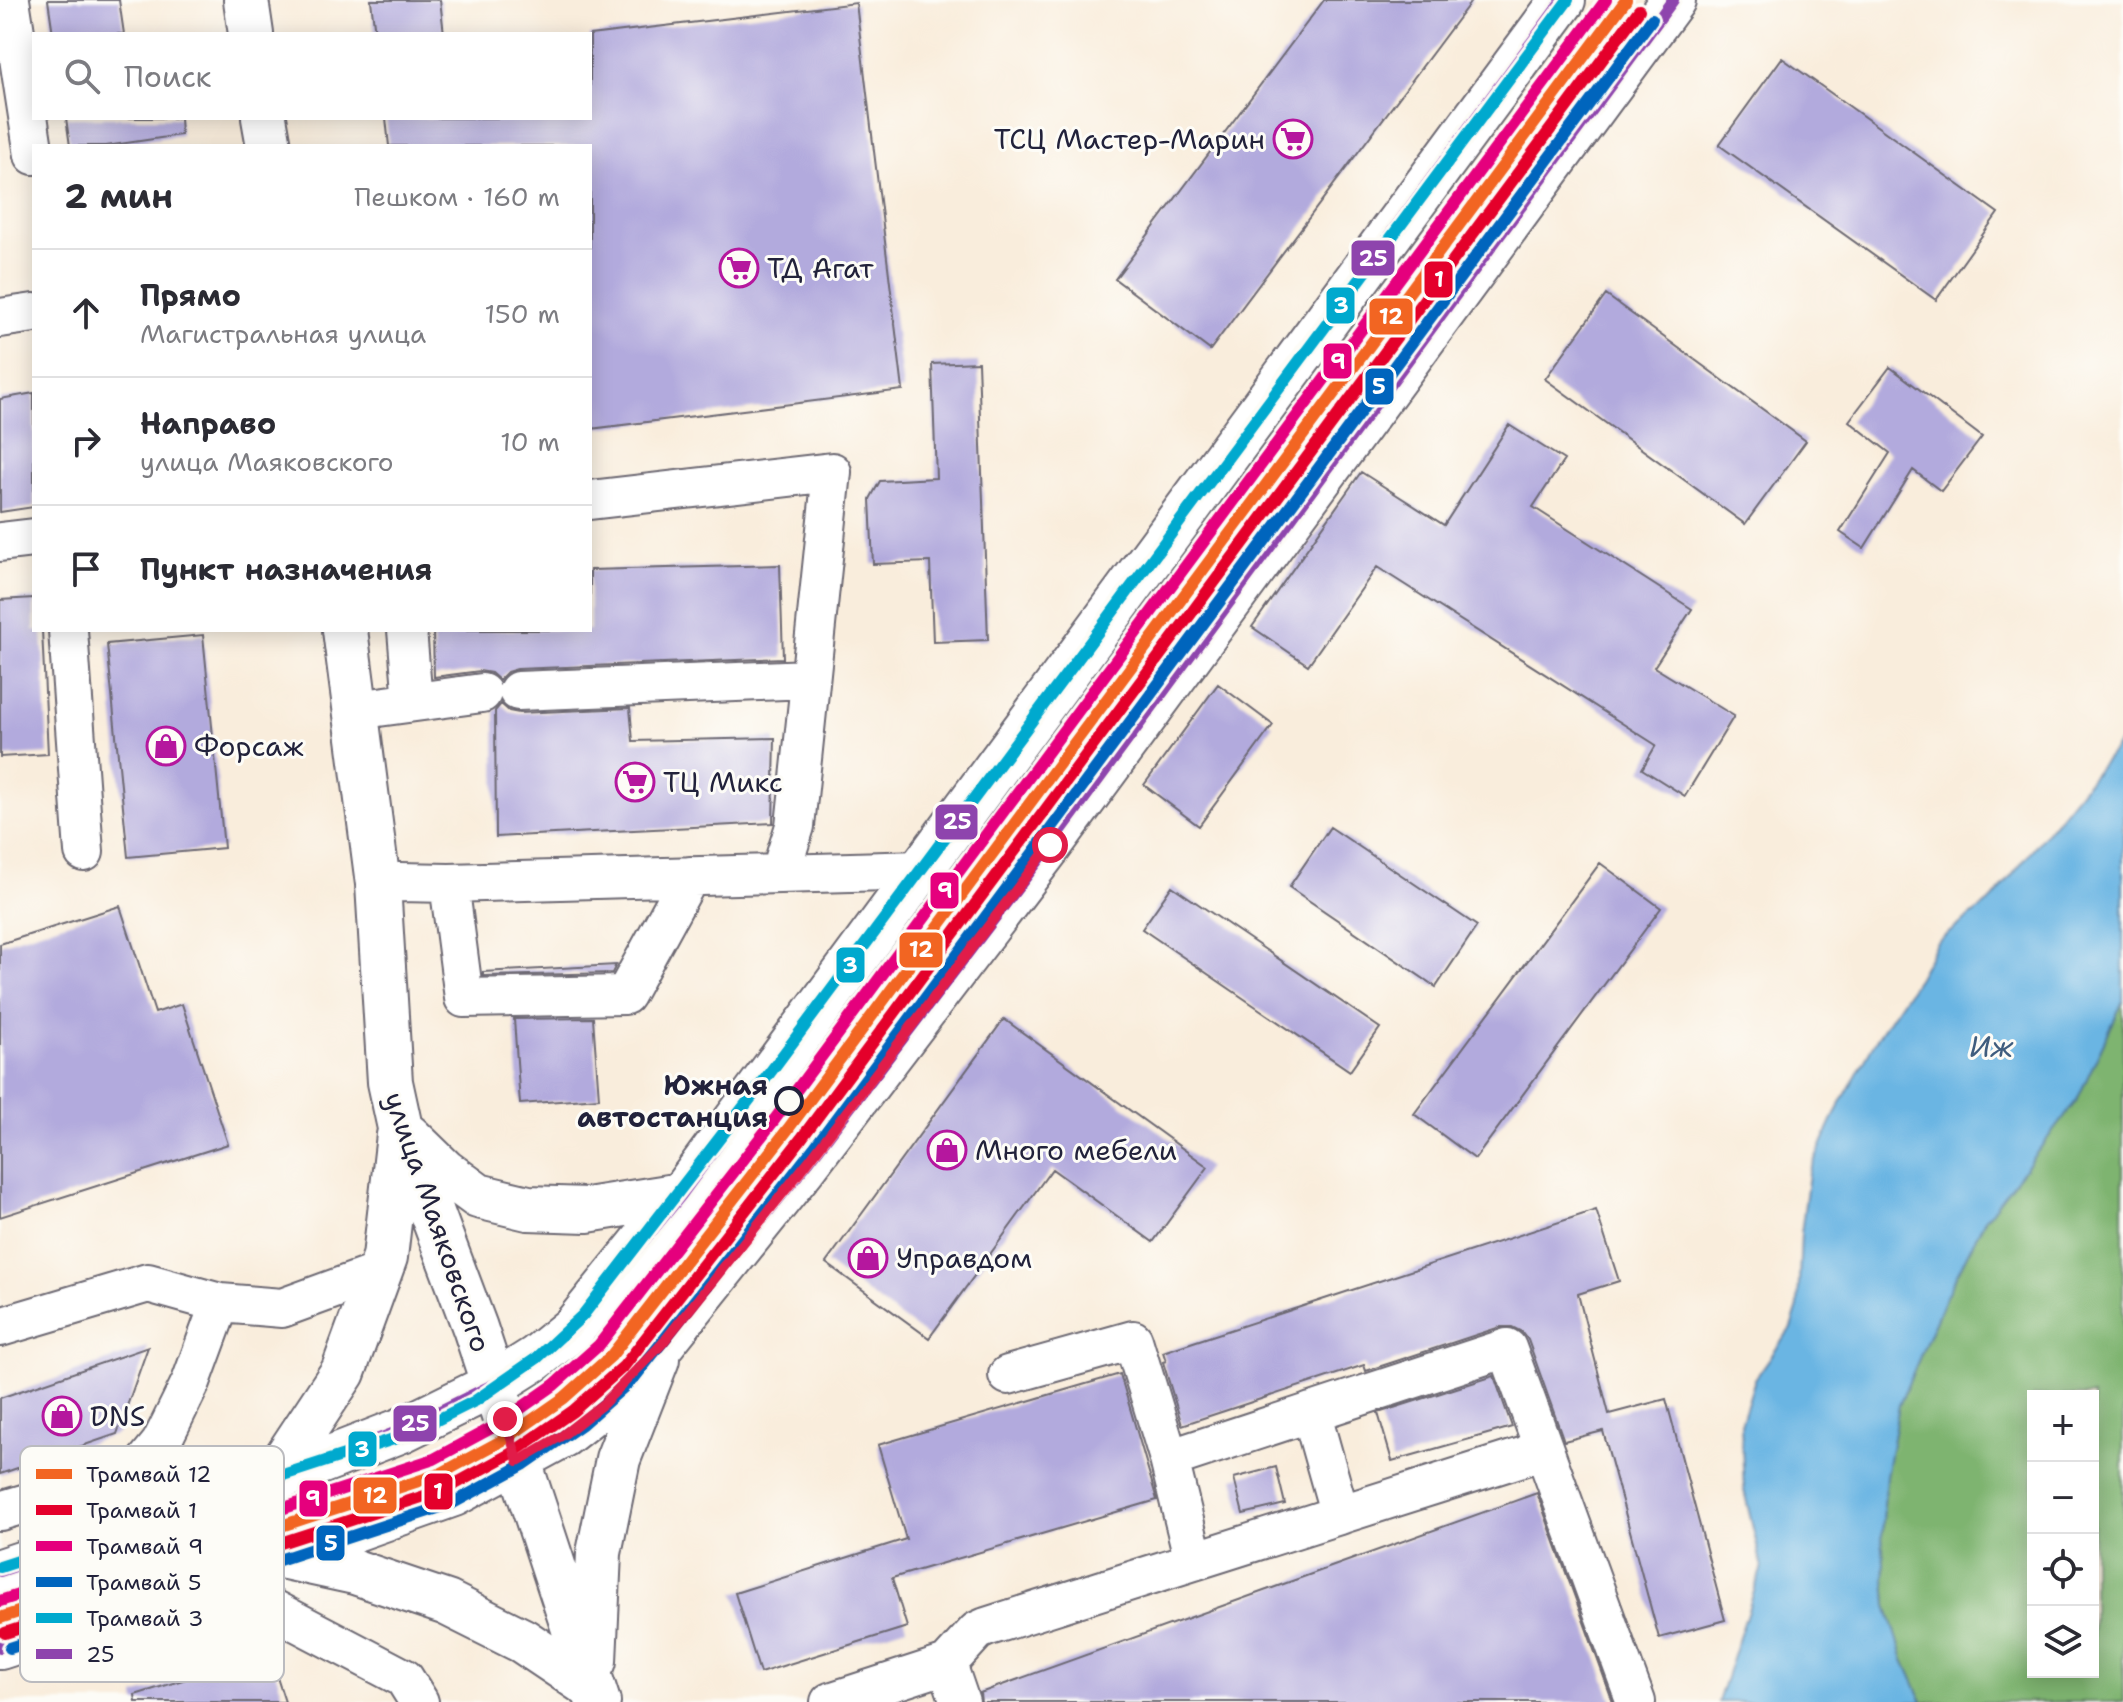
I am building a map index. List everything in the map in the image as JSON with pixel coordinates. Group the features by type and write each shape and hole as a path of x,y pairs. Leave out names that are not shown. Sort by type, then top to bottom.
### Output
{"main road":[{"path":"246,0 251,32"},
{"path":"284,1476 402,1430 493,1385 536,1358 574,1327 681,1195 1563,0"},
{"path":"284,1554 454,1494 518,1461 563,1435 604,1403 662,1344 808,1162 1040,858 1673,0"},
{"path":"264,120 269,144"},
{"name":"улица Маяковского","path":"345,632 378,884 390,1082 400,1128 475,1328 595,1695"},
{"path":"400,1128 444,1171 478,1196 528,1208 587,1210 681,1195"},
{"path":"284,1461 343,1372 385,1257 400,1128"},
{"path":"595,1695 599,1553 618,1459 662,1344"},
{"path":"284,1557 355,1572 447,1603 523,1641 595,1695"},
{"path":"0,1571 20,1564"},
{"path":"0,1647 20,1641"}],"lane":[{"path":"10,0 32,144"},
{"path":"0,318 32,313"},
{"path":"592,500 832,472 795,826 780,874"},
{"path":"0,542 32,538"},
{"path":"68,632 84,852"},
{"path":"407,632 413,702"},
{"path":"356,710 500,692 810,679"},
{"path":"378,884 922,870"},
{"path":"449,883 464,998 625,995 690,876"},
{"path":"0,1327 148,1283 220,1303 282,1308 378,1273"},
{"path":"159,1446 191,1382 220,1303"},
{"path":"1008,1375 1133,1340 1169,1459 1194,1561"},
{"path":"1169,1459 1507,1348 1636,1702"},
{"path":"1311,1412 1340,1515"},
{"path":"830,1702 892,1693 947,1664 977,1631 986,1627 1544,1450"},
{"path":"0,1511 20,1505"},
{"path":"284,1615 404,1678 419,1702"},
{"path":"947,1664 960,1702"}],"green space":[{"path":"2123,1001 2123,1702 1923,1702 1904,1660 1887,1605 1882,1536 1886,1476 1899,1405 1946,1296 1984,1221 2077,1100"}],"water":[{"name":"Иж","path":"2123,738 2123,1001 2077,1100 1984,1221 1946,1296 1899,1405 1886,1476 1882,1536 1887,1605 1904,1660 1923,1702 1718,1702 1762,1567 1744,1490 1741,1424 1755,1379 1791,1328 1798,1306 1801,1233 1809,1173 1838,1108 1937,942 1993,899"}],"building":[{"path":"48,0 119,0 124,32 53,32"},
{"path":"371,0 440,0 444,32 375,32"},
{"name":"ТСЦ Мастер-Марин","path":"1324,0 1472,0 1210,350 1115,279"},
{"name":"ТД Агат","path":"856,3 903,390 592,429 592,144 389,144 386,120 592,120 592,35"},
{"path":"1782,58 1998,213 1936,300 1719,145"},
{"path":"66,120 180,120 181,135 120,144 70,144"},
{"path":"1606,295 1806,441 1745,524 1545,379"},
{"path":"978,362 988,640 933,642 930,562 873,564 870,499 880,481 936,478 932,364"},
{"path":"1890,367 1982,437 1941,491 1913,470 1864,548 1840,532 1890,453 1849,421"},
{"path":"32,393 32,507 0,512 0,399"},
{"path":"1509,425 1564,460 1533,507 1692,609 1654,667 1734,716 1685,796 1642,769 1656,745 1377,567 1308,665 1252,627 1361,472 1444,525"},
{"path":"780,565 783,658 517,669 507,672 499,680 491,673 480,671 434,677 433,632 592,632 592,570"},
{"path":"32,598 32,632 42,632 48,754 0,757 0,600"},
{"name":"Форсаж","path":"203,635 224,848 128,857 107,644"},
{"path":"1218,684 1273,725 1199,826 1144,785"},
{"name":"ТЦ Микс","path":"501,704 509,711 519,713 630,708 633,741 775,738 773,823 496,837 495,711"},
{"path":"1330,827 1477,926 1436,987 1289,887"},
{"path":"1600,863 1661,908 1475,1159 1414,1114"},
{"path":"1172,886 1380,1028 1350,1071 1142,929"},
{"path":"120,906 155,1013 182,1004 228,1144 0,1217 0,944"},
{"path":"616,965 612,973 483,976 483,972"},
{"path":"593,1018 599,1098 520,1104 514,1019"},
{"path":"1004,1019 1208,1167 1153,1242 1052,1169 929,1338 826,1263"},
{"path":"1596,1210 1619,1281 1578,1294 1609,1414 1666,1399 1725,1620 1659,1638 1603,1431 1564,1441 1528,1340 1522,1332 1512,1327 1500,1327 1366,1371 1364,1365 1182,1425 1163,1362 1166,1361 1163,1352"},
{"name":"DNS","path":"148,1347 117,1434 82,1446 20,1446 20,1467 0,1474 0,1398"},
{"path":"1120,1374 1157,1500 892,1578 907,1627 760,1673 735,1593 906,1539 878,1445"},
{"path":"1494,1376 1512,1427 1392,1461 1378,1413"},
{"path":"1276,1467 1285,1504 1243,1514 1234,1478"},
{"path":"1537,1493 1613,1702 981,1702 980,1693"},
{"path":"176,1682 278,1682 285,1702 136,1702 135,1695"}],"tram line":[{"name":"3","path":"284,1475 409,1434 475,1401 537,1358 583,1315 763,1082 1568,0"},
{"name":"9","path":"284,1508 434,1459 497,1425 554,1385 599,1345 775,1119 1606,0"},
{"name":"12","path":"284,1525 440,1474 505,1439 564,1398 611,1356 788,1129 1626,0"},
{"name":"1","path":"284,1542 446,1489 514,1452 573,1411 624,1366 801,1139 1639,10"},
{"name":"5","path":"284,1558 453,1503 523,1465 582,1424 634,1378 814,1148 1652,19"},
{"name":"3","path":"0,1567 20,1560"},
{"name":"9","path":"0,1601 20,1594"},
{"name":"12","path":"0,1618 20,1611"},
{"name":"1","path":"5,1633 20,1628"},
{"name":"5","path":"10,1648 20,1645"}],"transit line":[{"name":"25","path":"284,1476 402,1430 493,1385 536,1358 574,1327 681,1195 1563,0"},
{"name":"25","path":"284,1554 454,1494 563,1435 604,1403 662,1344 808,1162 1050,845 1673,0"},
{"name":"25","path":"0,1571 20,1564"},
{"name":"25","path":"0,1647 20,1640"}],"place":[{"name":"ТСЦ Мастер-Марин","path":"1293,139"},
{"name":"ТД Агат","path":"739,268"},
{"name":"Форсаж","path":"166,746"},
{"name":"ТЦ Микс","path":"635,782"},
{"name":"Южная автостанция","path":"789,1101"},
{"name":"Много мебели","path":"947,1150"},
{"name":"Управдом","path":"868,1258"},
{"name":"DNS","path":"62,1416"}],"route":[{"path":"505,1419 518,1461 563,1435 604,1403 662,1344 808,1162 1050,845"}]}
